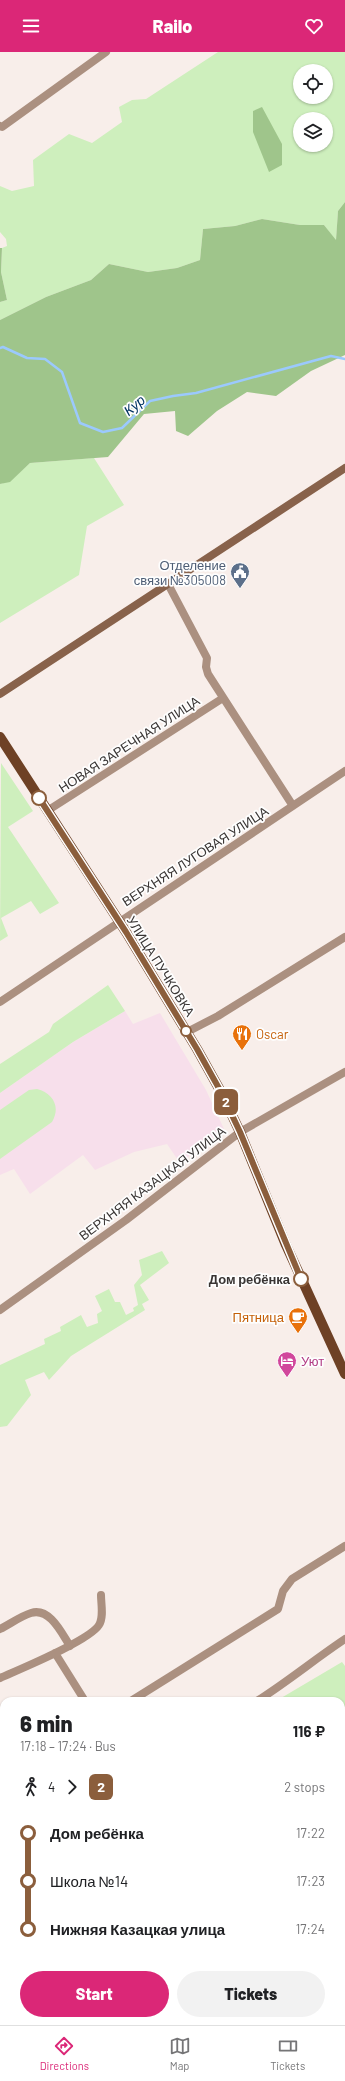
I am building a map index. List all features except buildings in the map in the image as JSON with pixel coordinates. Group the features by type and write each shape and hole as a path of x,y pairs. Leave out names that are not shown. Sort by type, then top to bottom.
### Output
{"main road":[{"name":"УЛИЦА ПУЧКОВКА","path":"0,737 118,921 187,1032 221,1092 240,1132 286,1245 345,1374"}],"street":[{"path":"1,126 97,55 106,52"},
{"path":"0,694 345,468"},
{"path":"168,584 207,658 206,667 208,674 293,806"},
{"name":"НОВАЯ ЗАРЕЧНАЯ УЛИЦА","path":"47,811 224,698"},
{"name":"ВЕРХНЯЯ ЛУГОВАЯ УЛИЦА","path":"0,1002 118,921 345,772"},
{"path":"187,1032 218,1016 345,937"},
{"name":"ВЕРХНЯЯ КАЗАЦКАЯ УЛИЦА","path":"0,1310 126,1220 240,1132 345,1072"},
{"path":"137,1697 278,1608 283,1591 292,1579 345,1546"},
{"path":"0,1678 70,1646 96,1629 102,1612 101,1594"},
{"path":"0,1629 37,1612 46,1615 56,1625 70,1646"},
{"path":"263,1697 287,1682 311,1662 345,1639"},
{"path":"55,1652 83,1697"}],"shaded area":[{"path":"125,1011 133,1024 160,1013 206,1090 224,1129 180,1163 167,1144 134,1152 95,1170 83,1155 30,1194 14,1169 0,1175 0,1093 73,1042"}],"green space":[{"path":"218,52 345,52 345,202 338,211 336,241 324,225 300,225 262,219 235,226 203,229 200,260 177,268 148,272 109,264 91,280 46,297 0,320 0,302 7,300 1,272 2,248 7,246 6,239 0,232 0,186 12,191 34,186 33,160 69,134 92,143 122,122 119,107 132,100 146,99"},
{"path":"262,107 282,144 282,165 269,172 253,132 253,111"},
{"path":"345,202 345,355 311,371 276,396 247,392 217,411 188,436 176,431 175,411 144,414 108,457 30,463 10,482 0,484 0,320 46,297 91,280 109,264 148,272 177,268 200,260 203,229 235,226 262,219 300,225 324,225 336,240 338,211"},
{"path":"0,248 2,248 1,272 7,300 0,302"},
{"path":"94,458 124,505 87,526 79,575 0,623 0,484 10,481 30,463"},
{"path":"1,763 33,811 8,827 59,903 40,914 31,901 1,918 8,936 0,941"},
{"path":"108,985 125,1011 73,1042 0,1093 0,1064 49,1032 53,1024"},
{"path":"37,1089 43,1091 54,1101 56,1111 52,1122 0,1159 0,1110 29,1090"},
{"path":"162,1251 169,1263 140,1285 149,1300 142,1304 145,1310 71,1356 49,1380 44,1372 25,1380 31,1395 7,1426 0,1427 0,1365 45,1344 44,1339 61,1331 60,1327 81,1315 87,1327 98,1323 97,1314 102,1311 95,1296 109,1289 115,1302 120,1302 126,1315 134,1311 133,1308 138,1305 134,1285 142,1275 139,1260"},
{"path":"342,1662 345,1666 345,1697 283,1697"}],"waterway":[{"name":"Кур","path":"0,348 3,347 27,358 45,359 62,372 80,423 103,432 122,428 150,401 196,393 331,356 345,359"}],"bus line":[{"name":"2","path":"39,798 93,884 126,932 197,1049 221,1092 240,1132 301,1279"}],"place":[{"name":"Отделение связи №305008","path":"240,589"},
{"name":"Oscar","path":"242,1051"},
{"name":"Дом ребёнка","path":"301,1279"},
{"name":"Пятница","path":"298,1334"},
{"name":"Уют","path":"287,1378"}]}
